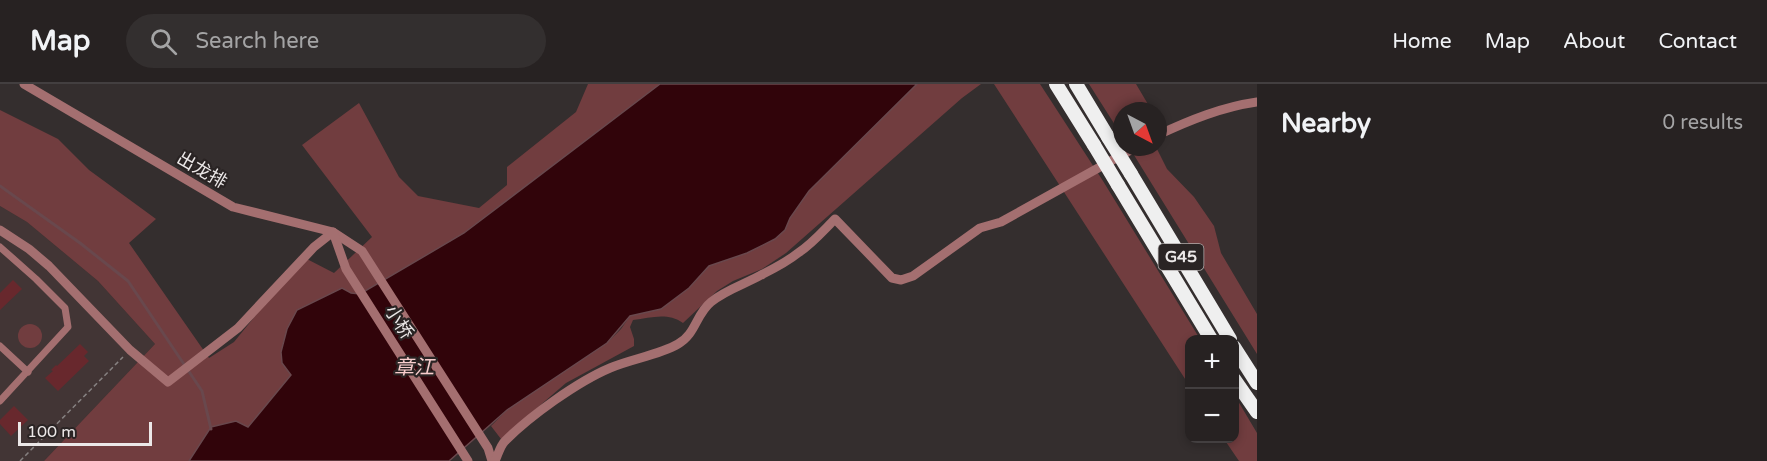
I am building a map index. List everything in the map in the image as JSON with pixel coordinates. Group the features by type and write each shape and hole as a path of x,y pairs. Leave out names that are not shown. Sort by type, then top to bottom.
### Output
{"highway":[{"name":"G45","path":"1056,84 1209,335"},
{"name":"G45","path":"1076,84 1228,335"},
{"path":"1239,355 1257,383"},
{"path":"1239,386 1257,412"}],"street":[{"name":"出龙排","path":"24,84 233,207 333,232 362,251 488,448 493,461"},
{"path":"1167,131 1191,119 1257,102"},
{"path":"493,461 503,443 533,417 579,384 608,369 679,344 691,333 700,314 709,303 798,254 835,219 891,278 901,280 913,276 980,228 1001,222 1120,156"},
{"path":"0,230 29,249 49,266 130,350 168,382 238,328 314,247 333,232"},
{"name":"小桥","path":"333,232 346,270 466,457"},
{"path":"0,247 65,308 68,327 0,401"},
{"path":"0,345 28,372"}],"path":[{"path":"20,461 130,350"}],"shaded area":[{"path":"588,84 660,84 464,233 360,294 351,293 292,374 248,427 211,427 189,461 44,461 155,344 98,281 27,222 0,206 0,110 58,139 89,170 156,219 129,243 209,358 234,342 303,257 334,273 372,237 302,145 359,103 399,177 418,196 479,208 507,185 507,167 576,112"},
{"path":"917,84 981,84 962,98 786,253 762,269 733,281 717,291 683,323 665,317 633,320 630,327 634,346 566,383 501,439 491,426 507,410 607,343 630,316 661,309 689,288 709,266 747,253 785,230 790,218 809,191"},
{"path":"994,84 1040,84 1103,181 1198,335 1185,335 1185,379"},
{"path":"1089,84 1136,84 1147,102 1113,102 1113,122"},
{"path":"1135,156 1160,156 1167,169 1194,197 1214,226 1221,253 1257,314 1257,354"},
{"path":"0,206 27,222 98,281 155,344 44,461 0,461"},
{"path":"30,324 39,327 42,336 39,345 30,348 21,345 18,336 21,327"},
{"path":"1239,403 1257,433 1257,461 1239,461 1227,443 1239,443"}],"water":[{"name":"章江","path":"660,84 917,84 809,191 790,218 785,230 775,239 747,253 709,266 689,288 661,309 630,316 607,343 507,410 449,461 189,461 211,427 236,421 248,427 291,375 282,363 281,352 287,329 297,310 342,288 351,293 360,294 464,233"}],"building":[{"path":"13,280 22,289 0,310 0,293"},
{"path":"80,344 88,352 84,356 89,361 58,391 45,378"},
{"path":"14,406 28,420 11,436 0,424 0,420"}],"waterway":[{"path":"0,186 80,243 128,281 202,391 211,429"}]}
